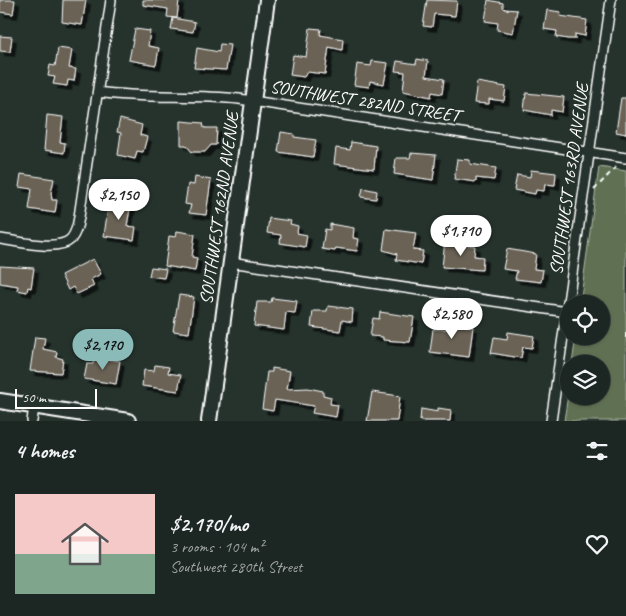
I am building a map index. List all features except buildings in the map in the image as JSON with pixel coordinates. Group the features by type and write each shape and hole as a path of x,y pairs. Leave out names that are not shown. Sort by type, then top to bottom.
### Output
{"street":[{"path":"0,239 50,245 64,244 70,240 79,217 111,0"},
{"name":"SOUTHWEST 162ND AVENUE","path":"209,421 267,0"},
{"name":"SOUTHWEST 163RD AVENUE","path":"569,295 611,0"},
{"name":"SOUTHWEST 282ND STREET","path":"98,92 127,96 202,96 253,101 626,158"},
{"path":"230,262 560,311"},
{"name":"SOUTHWEST 163RD AVENUE","path":"551,421 562,345"},
{"path":"0,401 128,421"},
{"path":"32,421 34,407"}],"path":[{"path":"595,188 616,166 621,167"},
{"path":"626,333 626,340"}],"green space":[{"path":"599,167 626,171 626,421 564,421 566,405 610,405 610,355 573,355 575,345 610,345 610,295 581,295"}]}
